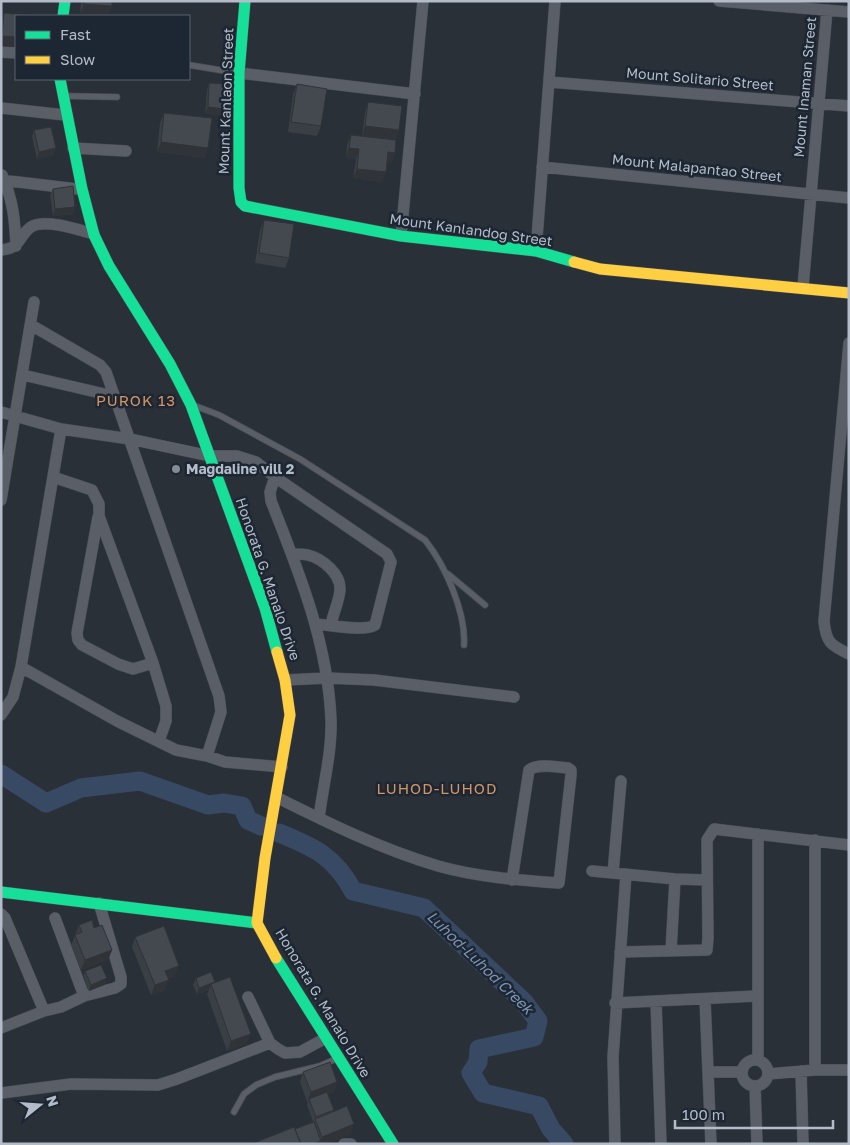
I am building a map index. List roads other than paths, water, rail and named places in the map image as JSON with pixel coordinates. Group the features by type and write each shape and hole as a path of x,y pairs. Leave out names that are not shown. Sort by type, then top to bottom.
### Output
{"street":[{"path":"63,15 65,1"},
{"name":"Mount Kanlaon Street","path":"241,202 239,188 239,73 245,1"},
{"path":"401,236 423,1"},
{"path":"536,251 555,1"},
{"path":"719,1 849,12"},
{"name":"Mount Inaman Street","path":"803,287 827,10"},
{"path":"1,52 15,53"},
{"path":"239,73 415,94"},
{"name":"Honorata G. Manalo Drive","path":"60,80 82,190 94,234 129,298 183,386 264,608 286,680 290,715 265,858 257,923 274,954 393,1144"},
{"name":"Mount Solitario Street","path":"549,82 849,106"},
{"path":"1,108 66,115"},
{"path":"73,148 126,151"},
{"name":"Mount Malapantao Street","path":"542,167 849,198"},
{"path":"16,246 15,217 2,178 82,190"},
{"name":"Mount Kanlandog Street","path":"241,202 250,208 401,236 536,251 600,269 803,287 849,293"},
{"path":"1,250 16,246 31,227 40,224 49,224 94,234"},
{"path":"1,500 34,302"},
{"path":"31,325 103,367 130,439 219,696 221,712 207,756"},
{"path":"849,343 824,621 826,637 829,643 849,654"},
{"path":"23,375 113,396"},
{"path":"1,412 60,429 130,439 210,456 237,456 256,462 387,554 390,558 391,562 375,625 371,628 359,628 316,624"},
{"path":"1,715 13,697 21,668 60,429"},
{"path":"53,477 92,490 99,504 99,516 77,633 78,640 82,645 133,670 153,663"},
{"path":"275,477 270,492 271,501 292,554 316,624 328,678 331,722 319,818"},
{"path":"99,516 153,663 166,714 166,721 158,741"},
{"path":"292,554 308,555 325,562 337,577 340,583 340,592 331,625"},
{"path":"21,668 117,722 176,750 207,756 225,762 282,767"},
{"path":"286,680 328,678 374,680 514,697"},
{"path":"276,796 319,818 384,847 439,866 512,880 559,883 571,774 571,770 568,768 538,766 529,770 512,880"},
{"path":"613,873 621,781"},
{"path":"620,952 707,950 707,840 714,829 849,845"},
{"path":"758,834 756,996 758,1060"},
{"path":"815,840 815,1070"},
{"path":"592,871 707,880"},
{"path":"614,1144 613,1057 626,874"},
{"path":"670,950 675,879"},
{"path":"1,892 257,923"},
{"path":"2,1024 61,1007 84,996 115,988 121,984 121,977 99,903"},
{"path":"1,914 5,918 44,1011"},
{"path":"55,918 84,996"},
{"path":"616,1003 756,996"},
{"path":"248,997 270,1043 286,1053 300,1052 326,1038"},
{"path":"705,999 711,1144"},
{"path":"656,1001 661,1144"},
{"path":"1,1093 71,1084 158,1085 270,1043"},
{"path":"758,1060 765,1065 768,1074 766,1080 761,1085 755,1086 745,1082 742,1072 747,1063 758,1060"},
{"path":"768,1074 815,1070 849,1070"},
{"path":"801,1071 803,1143"},
{"path":"709,1072 742,1072"},
{"path":"755,1086 757,1144"},
{"path":"344,1144 351,1144"}],"lane":[{"path":"190,65 239,73"},
{"path":"62,96 117,97"},
{"path":"191,405 219,415 300,459 425,540 437,555 446,573 464,634 464,645"},
{"path":"446,573 485,605"},
{"path":"234,1112 244,1094 256,1085 275,1077 320,1066 338,1058"}],"waterway":[{"name":"Luhod-Luhod Creek","path":"1,774 46,803 81,788 140,781 208,805 224,803 242,806 248,820 261,826"},
{"name":"Luhod-Luhod Creek","path":"279,833 313,848 331,861 339,869 353,891 424,908 524,1002 538,1021 534,1037 479,1049 478,1062 471,1073 483,1093 539,1106 551,1129 564,1144"}],"place":[{"name":"Magdaline vill 2","path":"176,469"}],"district":[{"name":"PUROK 13","path":"136,401"},
{"name":"LUHOD-LUHOD","path":"437,789"}]}
